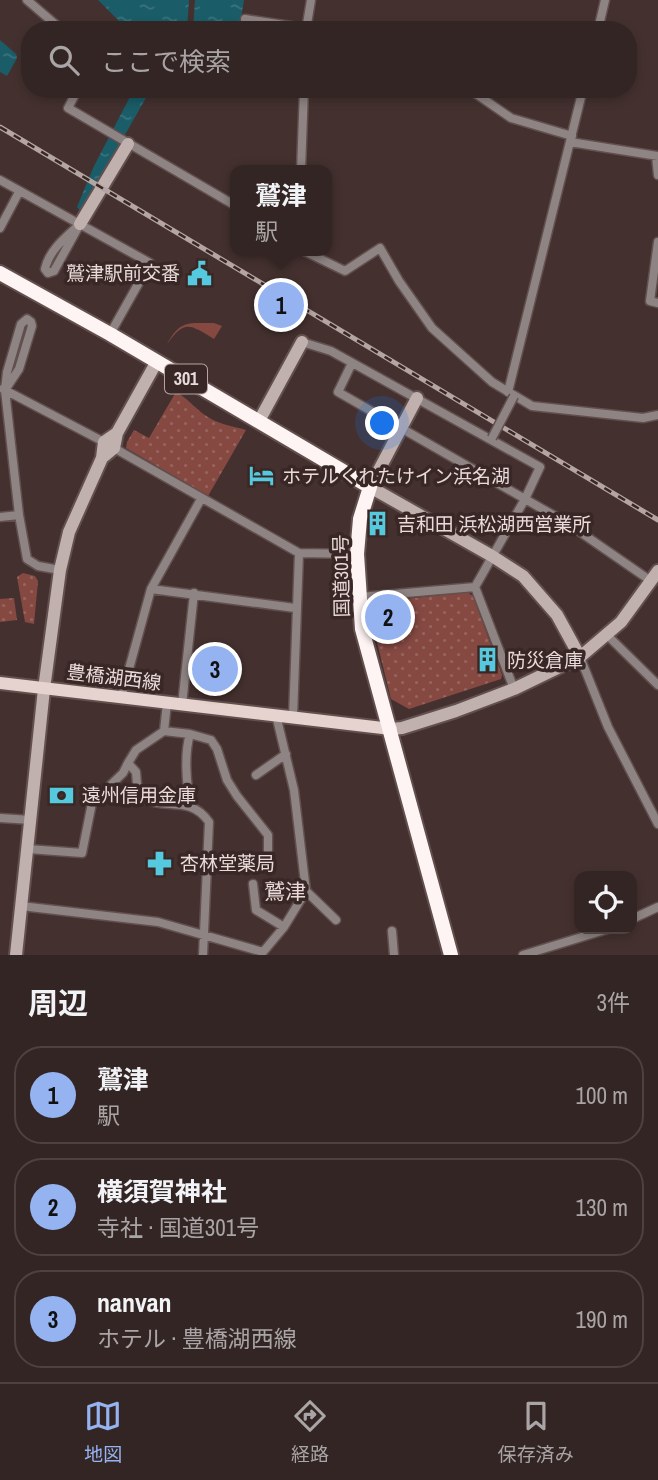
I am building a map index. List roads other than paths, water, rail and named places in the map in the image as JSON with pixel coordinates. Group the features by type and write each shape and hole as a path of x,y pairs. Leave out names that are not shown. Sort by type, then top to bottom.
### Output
{"highway":[{"name":"301","path":"0,273 110,334 370,487"},
{"name":"国道301号","path":"370,487 360,519 357,554 362,629 451,955"}],"main road":[{"name":"豊橋湖西線","path":"0,683 391,729"}],"street":[{"path":"27,0 52,21"},
{"path":"308,21 311,0"},
{"path":"600,21 605,0"},
{"path":"245,19 257,21"},
{"path":"73,98 68,108 230,203"},
{"path":"301,165 304,98"},
{"path":"482,98 511,118 571,139 657,156 658,175"},
{"path":"492,438 511,394 581,98"},
{"path":"80,224 56,247 45,264 48,272 54,271 128,144"},
{"path":"0,180 150,263 110,334"},
{"path":"0,228 19,191"},
{"path":"658,242 650,301 658,303"},
{"path":"314,256 345,271 380,248 432,328 492,382 532,406 635,417 658,415"},
{"path":"3,389 19,369 32,326 27,319 21,324 3,389 4,432 27,559 38,566 60,570"},
{"path":"259,421 302,342 331,351 540,467 526,499 475,586"},
{"path":"16,955 44,689 60,570 69,532 102,458 156,363"},
{"path":"352,363 338,392 655,576 621,622 580,657 514,689 456,711 391,729"},
{"path":"3,389 109,445 299,553 357,554"},
{"path":"417,397 370,487 492,556 523,576 543,598 557,615 580,657 608,727 658,824"},
{"path":"121,698 151,589 201,499"},
{"path":"0,517 19,515"},
{"path":"293,718 299,553"},
{"path":"360,597 475,586"},
{"path":"475,586 514,689"},
{"path":"151,589 295,608"},
{"path":"183,705 194,593"},
{"path":"607,635 658,685"},
{"path":"164,731 167,703"},
{"path":"21,906 158,922 203,935 242,951 263,952 284,927 306,891 294,790 276,715"},
{"path":"28,849 82,853 92,803 123,773 136,750 164,731 211,740 232,788 268,835 268,851"},
{"path":"190,734 188,793 191,805"},
{"path":"256,775 286,754"},
{"path":"128,763 136,772 138,795 149,803 191,805 201,811 209,822 203,955"},
{"path":"0,818 31,820"},
{"path":"253,884 256,910 284,927"},
{"path":"306,891 336,920"},
{"path":"637,917 658,907"},
{"path":"392,931 394,955"},
{"path":"523,955 592,934"}],"water":[{"path":"98,0 189,0 188,21 119,21"},
{"path":"195,0 244,0 240,21 194,21"},
{"path":"0,40 17,58 7,76 0,72"},
{"path":"129,98 146,98 81,212 77,207 94,166"}],"railway":[{"path":"0,127 658,520"}],"place":[{"name":"鷲津駅前交番","path":"200,273"},
{"name":"鷲津","path":"281,305"},
{"name":"ホテルくれたけイン浜名湖","path":"262,476"},
{"name":"吉和田 浜松湖西営業所","path":"377,524"},
{"name":"横須賀神社","path":"388,617"},
{"name":"防災倉庫","path":"487,660"},
{"name":"nanvan","path":"215,669"},
{"name":"遠州信用金庫","path":"62,795"},
{"name":"杏林堂薬局","path":"160,863"}],"district":[{"name":"鷲津","path":"285,892"}]}
